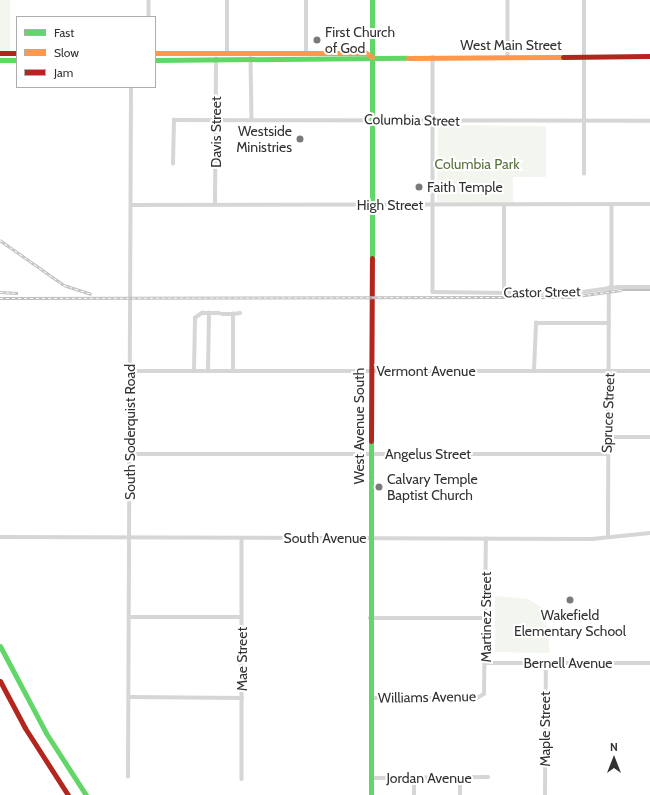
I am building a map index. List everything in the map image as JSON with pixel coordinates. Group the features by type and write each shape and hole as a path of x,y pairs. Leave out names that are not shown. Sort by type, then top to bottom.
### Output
{"main road":[{"name":"West Avenue South","path":"371,795 370,618 372,0"},
{"path":"0,53 16,53"},
{"name":"West Main Street","path":"156,53 366,53 372,56 433,57 650,56"},
{"name":"West Main Street","path":"156,60 365,60 372,56"},
{"path":"0,60 16,60"},
{"path":"0,646 46,734 86,795"},
{"path":"0,681 35,745 68,795"}],"street":[{"path":"149,0 149,16"},
{"path":"227,0 227,52"},
{"path":"306,0 306,53"},
{"path":"508,0 508,56"},
{"path":"584,0 584,174"},
{"path":"251,53 252,120"},
{"path":"433,57 433,205"},
{"name":"Davis Street","path":"215,205 216,59"},
{"name":"South Soderquist Road","path":"128,777 131,88"},
{"name":"Columbia Street","path":"173,164 174,120 650,121"},
{"name":"High Street","path":"131,205 650,204"},
{"name":"Castor Street","path":"433,205 433,292 571,293 611,288 650,287"},
{"path":"504,205 504,293"},
{"name":"Spruce Street","path":"608,537 606,454 609,436 609,322 612,205"},
{"path":"208,371 209,313"},
{"path":"194,371 195,319 200,314 240,313"},
{"path":"233,371 234,314"},
{"path":"534,371 535,324 609,322"},
{"name":"Vermont Avenue","path":"130,371 650,371"},
{"path":"609,436 650,437"},
{"name":"Angelus Street","path":"130,454 606,454"},
{"name":"South Avenue","path":"0,537 486,539 608,537 650,533"},
{"name":"Mae Street","path":"242,538 242,779"},
{"name":"Martinez Street","path":"483,695 486,689 486,539"},
{"path":"129,617 241,617"},
{"path":"370,618 486,618"},
{"name":"Bernell Avenue","path":"486,663 650,663"},
{"name":"Maple Street","path":"545,795 546,663"},
{"name":"Williams Avenue","path":"371,698 477,698 483,695"},
{"path":"128,698 242,698"},
{"name":"Jordan Avenue","path":"371,778 488,778"},
{"path":"414,778 414,795"},
{"path":"460,778 460,795"}],"green space":[{"path":"0,0 10,0 10,51 0,51"},
{"name":"Columbia Park","path":"438,125 546,126 546,177 513,177 513,203 437,202"},
{"path":"495,596 528,599 541,607 546,617 550,653 495,652"}],"railway":[{"path":"0,240 64,285 92,294"},
{"path":"0,298 570,297 622,290 650,290"},
{"path":"0,292 18,293"}],"traffic: fast":[{"path":"372,0 372,258"},
{"path":"156,60 408,58"},
{"path":"0,60 16,60"},
{"path":"371,441 371,795"},
{"path":"0,646 46,733 86,795"}],"traffic: slow":[{"path":"156,53 366,53 372,57"},
{"path":"408,58 563,57"}],"traffic: jam":[{"path":"0,53 16,53"},
{"path":"563,57 650,56"},
{"path":"371,441 372,258"},
{"path":"0,681 25,728 68,795"}],"place":[{"name":"First Church of God","path":"317,40"},
{"name":"Westside Ministries","path":"300,139"},
{"name":"Faith Temple","path":"419,187"},
{"name":"Calvary Temple Baptist Church","path":"379,487"},
{"name":"Wakefield Elementary School","path":"570,600"}]}
